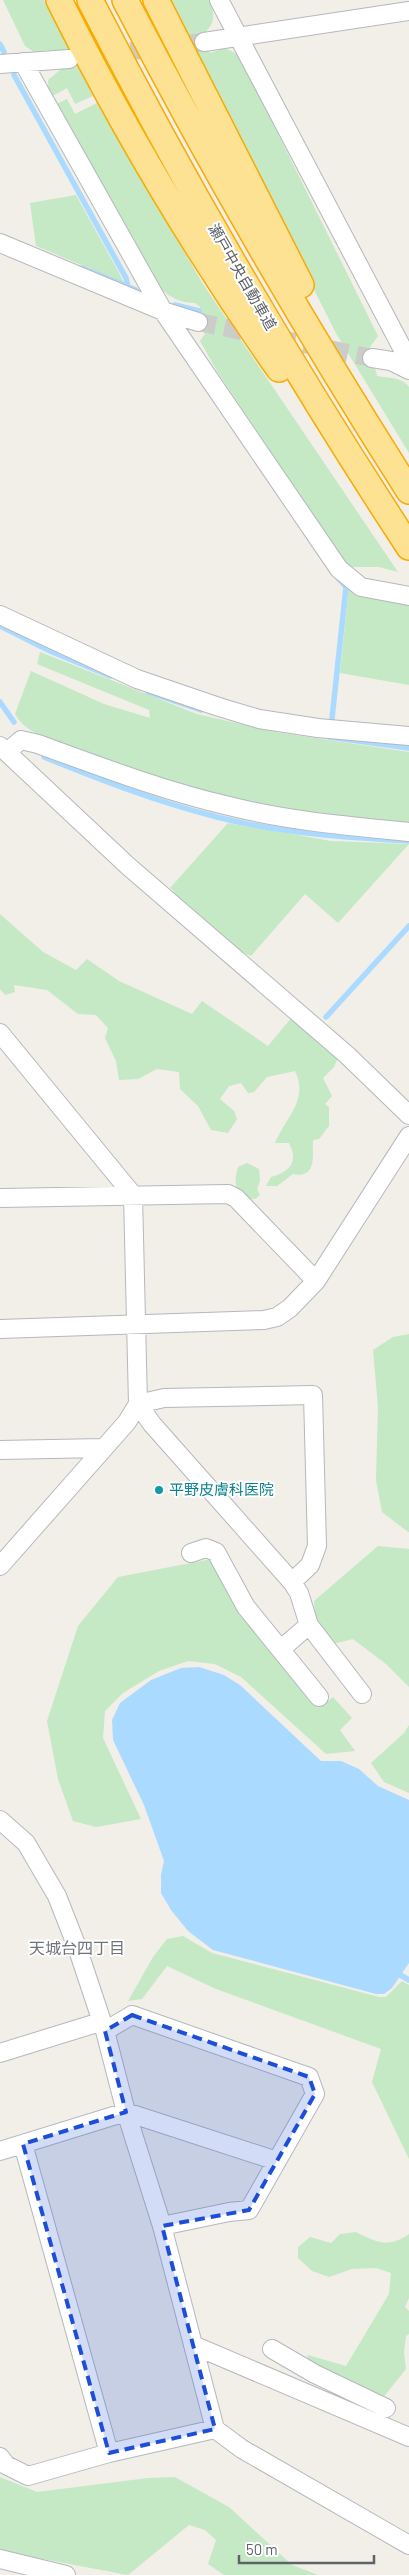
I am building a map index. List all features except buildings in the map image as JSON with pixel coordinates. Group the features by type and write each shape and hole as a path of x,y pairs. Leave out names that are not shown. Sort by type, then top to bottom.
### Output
{"highway":[{"path":"59,0 150,171 222,288 305,407 343,445"},
{"name":"瀬戸中央自動車道","path":"90,0 228,253 343,445 409,546"},
{"name":"瀬戸中央自動車道","path":"125,0 253,236 332,369 409,491"},
{"path":"156,0 259,206 325,330 332,369"}],"street":[{"path":"219,0 409,361"},
{"path":"204,42 409,11"},
{"path":"0,64 69,59"},
{"path":"23,62 163,311 339,569 362,587 409,596"},
{"path":"0,243 163,311 198,322"},
{"path":"372,358 391,361 409,370"},
{"path":"0,615 77,653 180,694 259,719 331,729 409,736"},
{"path":"409,832 287,818 230,806 172,791 38,744 21,740 4,749 128,866 347,1055 409,1115"},
{"path":"0,1033 133,1195 138,1404 127,1422 102,1448 0,1566"},
{"path":"0,1329 264,1320 277,1317 290,1308 316,1280 409,1136"},
{"path":"0,1198 228,1194 236,1198 316,1280"},
{"path":"138,1404 164,1398 313,1395 317,1546 310,1565 292,1582"},
{"path":"138,1404 152,1424 292,1582 299,1593 310,1626 362,1694"},
{"path":"0,1450 102,1448"},
{"path":"191,1553 206,1548 216,1552 246,1607 319,1697"},
{"path":"280,1650 310,1626"},
{"path":"0,1820 26,1843 57,1896 103,2026 126,2112 162,2226 215,2429 242,2449 409,2545"},
{"path":"0,2053 103,2026 132,2015 310,2077 315,2094 249,2210 229,2212 162,2226"},
{"path":"0,2151 126,2112 276,2161"},
{"path":"23,2144 109,2453"},
{"path":"193,2345 409,2437"},
{"path":"272,2349 315,2374 386,2408"},
{"path":"0,2457 6,2465 28,2476 109,2453 215,2429"},
{"path":"0,2559 66,2575"}],"highlighted area":[{"path":"132,2015 309,2077 315,2094 249,2210 162,2226 215,2429 109,2453 23,2144 126,2112 105,2031"}],"green space":[{"path":"3,0 44,0 93,96 75,104 67,88 49,98 48,80 60,70 48,50 34,52 25,46"},
{"path":"167,0 209,0 213,10 213,19 210,27 202,35 210,53 225,48 239,55 378,336 370,347 377,376 403,381 409,387 409,453 337,335"},
{"path":"67,99 75,114 97,103 203,284 398,572 379,567 352,567 345,565 217,371 200,341 205,334 202,329 200,307 195,303 181,301 169,295 149,276 52,106"},
{"path":"76,195 124,283 36,246 30,203"},
{"path":"349,586 409,602 409,685 340,673"},
{"path":"40,652 197,714 275,732 409,752 409,824 307,816 278,812 219,799 131,772 41,736 26,727 15,714 31,671 104,704 150,718 149,710 37,664"},
{"path":"228,823 331,841 409,844 338,923 305,894 251,956 237,950 172,894 174,891 170,888"},
{"path":"0,914 43,952 76,970 87,959 119,981 192,1014 202,1001 268,1046 292,1017 338,1058 334,1067 323,1078 332,1096 325,1104 329,1107 329,1126 319,1139 313,1140 312,1164 307,1173 301,1175 293,1174 277,1186 266,1186 271,1177 288,1169 293,1161 289,1143 275,1143 298,1100 299,1081 295,1071 267,1077 254,1092 248,1093 241,1083 229,1086 220,1099 234,1111 237,1119 228,1133 211,1130 198,1106 180,1089 179,1072 157,1069 138,1079 119,1080 116,1061 105,1038 108,1028 96,1015 78,1014 47,990 14,985 15,992 5,995 0,989"},
{"path":"247,1163 259,1169 260,1181 257,1189 260,1195 255,1199 246,1200 237,1189 236,1177 238,1167"},
{"path":"409,1334 408,1532 382,1512 376,1480 378,1407 373,1350 393,1337"},
{"path":"378,1546 409,1549 409,1687 386,1664 353,1639 333,1644 315,1618 314,1601"},
{"path":"212,1559 239,1611 318,1708 333,1697 352,1718 340,1730 355,1751 326,1754 241,1677 215,1664 188,1661 159,1671 123,1693 105,1711 103,1738 141,1819 96,1827 73,1821 58,1779 47,1721 78,1626 118,1577"},
{"path":"409,1725 409,1793 384,1782 371,1763 404,1733"},
{"path":"183,1936 212,1953 379,1997 386,1997 402,1981 409,1985 409,2159 372,2082 381,2049 216,1989 167,1966 142,1999 128,2001 153,1957 167,1939"},
{"path":"356,2232 370,2239 388,2243 409,2234 409,2298 405,2307 409,2311 409,2334 406,2336 404,2352 406,2369 382,2399 306,2363 308,2355 346,2366 389,2294 391,2273 376,2268 352,2269 329,2277 312,2271 298,2258 298,2247 310,2237 331,2243 340,2234"},
{"path":"0,2477 37,2492 148,2478 175,2477 229,2507 292,2565 318,2575 224,2575 208,2564 216,2540 205,2530 189,2525 128,2575 0,2551"}],"water":[{"path":"199,1667 224,1675 240,1685 321,1761 341,1761 359,1769 378,1786 409,1800 409,1963 392,1988 384,1994 376,1994 213,1950 188,1931 171,1910 161,1893 161,1875 164,1861 144,1805 113,1740 112,1720 120,1703 151,1680 181,1668"}],"waterway":[{"path":"0,44 4,52"},
{"path":"14,75 126,278 128,287"},
{"path":"82,268 136,290"},
{"path":"175,305 199,311"},
{"path":"331,728 346,587 338,578"},
{"path":"0,626 50,651 110,676"},
{"path":"148,692 201,710"},
{"path":"0,702 14,722"},
{"path":"329,737 409,748"},
{"path":"44,757 151,797 195,811 240,822 312,834 409,841"},
{"path":"326,1017 409,926"},
{"path":"395,1972 409,1980"}],"tunnel":[{"path":"77,58 204,42"},
{"path":"198,322 372,358"}],"place":[{"name":"平野皮膚科医院","path":"159,1490"}],"district":[{"name":"天城台四丁目","path":"77,1948"}]}
